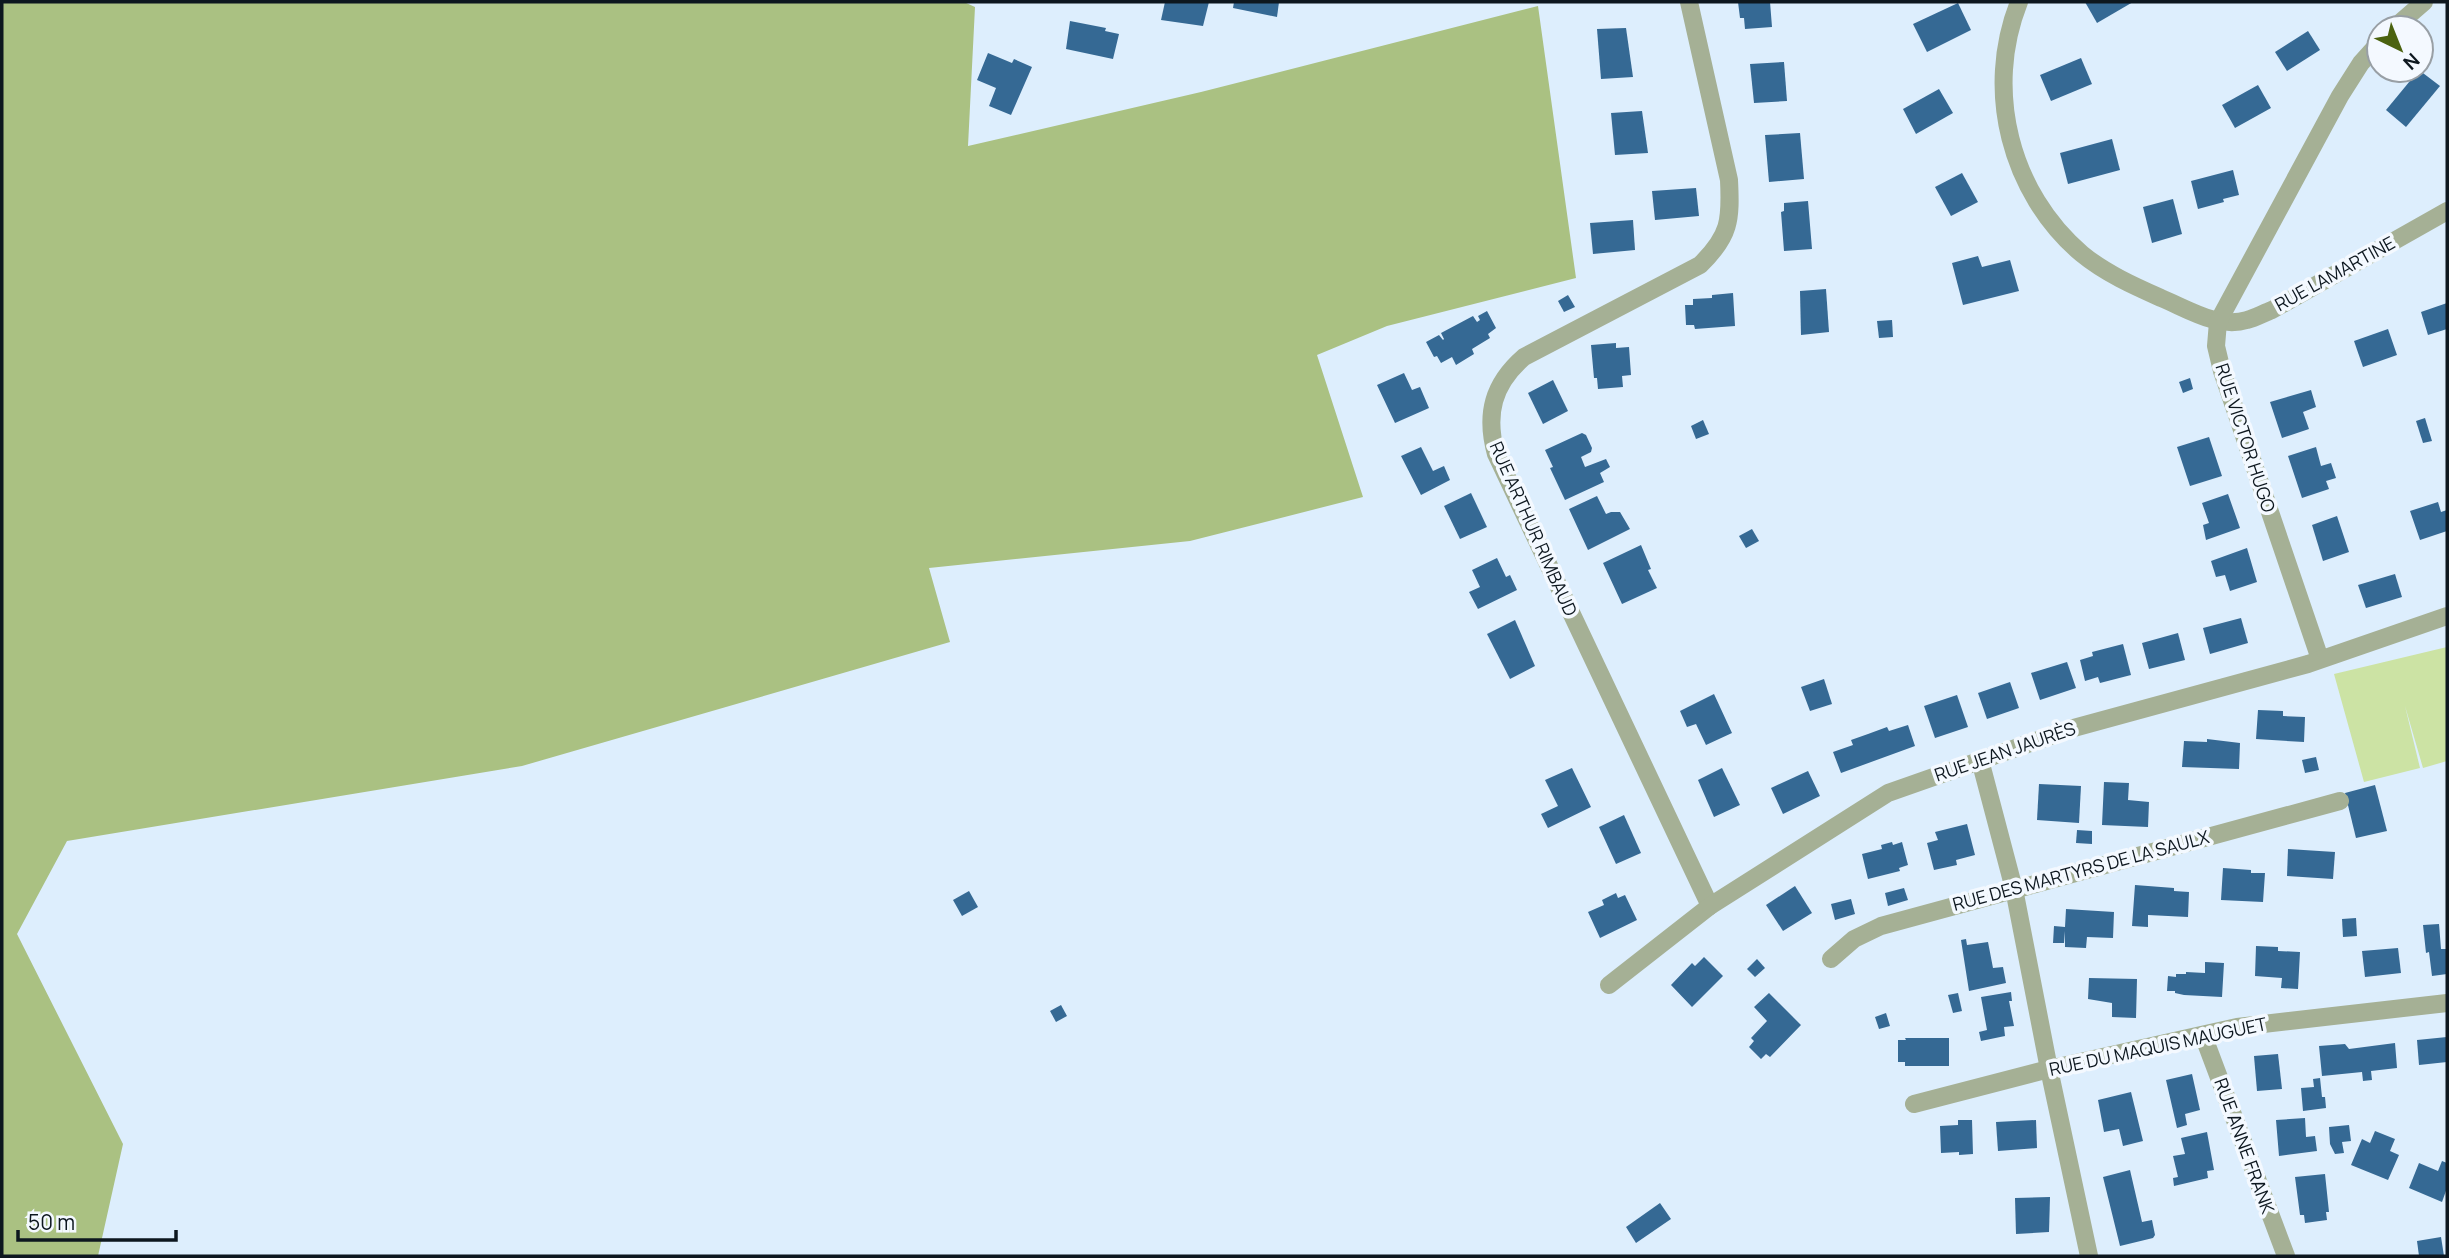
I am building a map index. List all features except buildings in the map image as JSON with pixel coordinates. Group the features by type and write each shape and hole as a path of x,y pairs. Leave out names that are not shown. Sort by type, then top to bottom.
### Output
{"street":[{"name":"RUE ARTHUR RIMBAUD","path":"1689,2 1729,180 1730,209 1726,230 1717,248 1699,265 1524,357 1510,369 1500,383 1494,399 1491,435 1496,454 1710,906"},
{"path":"2019,2 2013,17 2006,54 2004,99 2009,136 2020,170 2036,202 2057,230 2084,255 2111,274 2217,322 2340,96 2365,59"},
{"path":"2410,14 2424,2"},
{"name":"RUE LAMARTINE","path":"2217,322 2245,321 2272,310 2447,211"},
{"name":"RUE VICTOR HUGO","path":"2217,322 2216,346 2222,371 2320,659"},
{"name":"RUE JEAN JAURÈS","path":"1609,985 1710,906 1888,793 2070,729 2320,659 2447,615"},
{"path":"1980,760 2014,889 2089,1256"},
{"name":"RUE DES MARTYRS DE LA SAULX","path":"1831,959 1854,939 1881,926 2340,801"},
{"name":"RUE DU MAQUIS MAUGUET","path":"1914,1104 2049,1069 2237,1027 2447,1003"},
{"name":"RUE ANNE FRANK","path":"2203,1035 2286,1256"}],"green space":[{"path":"2,2 964,2 975,7 968,146 1201,92 1538,6 1576,278 1387,326 1317,355 1363,497 1190,541 929,568 950,642 522,766 67,841 17,934 123,1144 98,1256 2,1256"},
{"path":"2447,647 2447,761 2423,768 2405,706 2420,768 2364,782 2334,674"}]}
